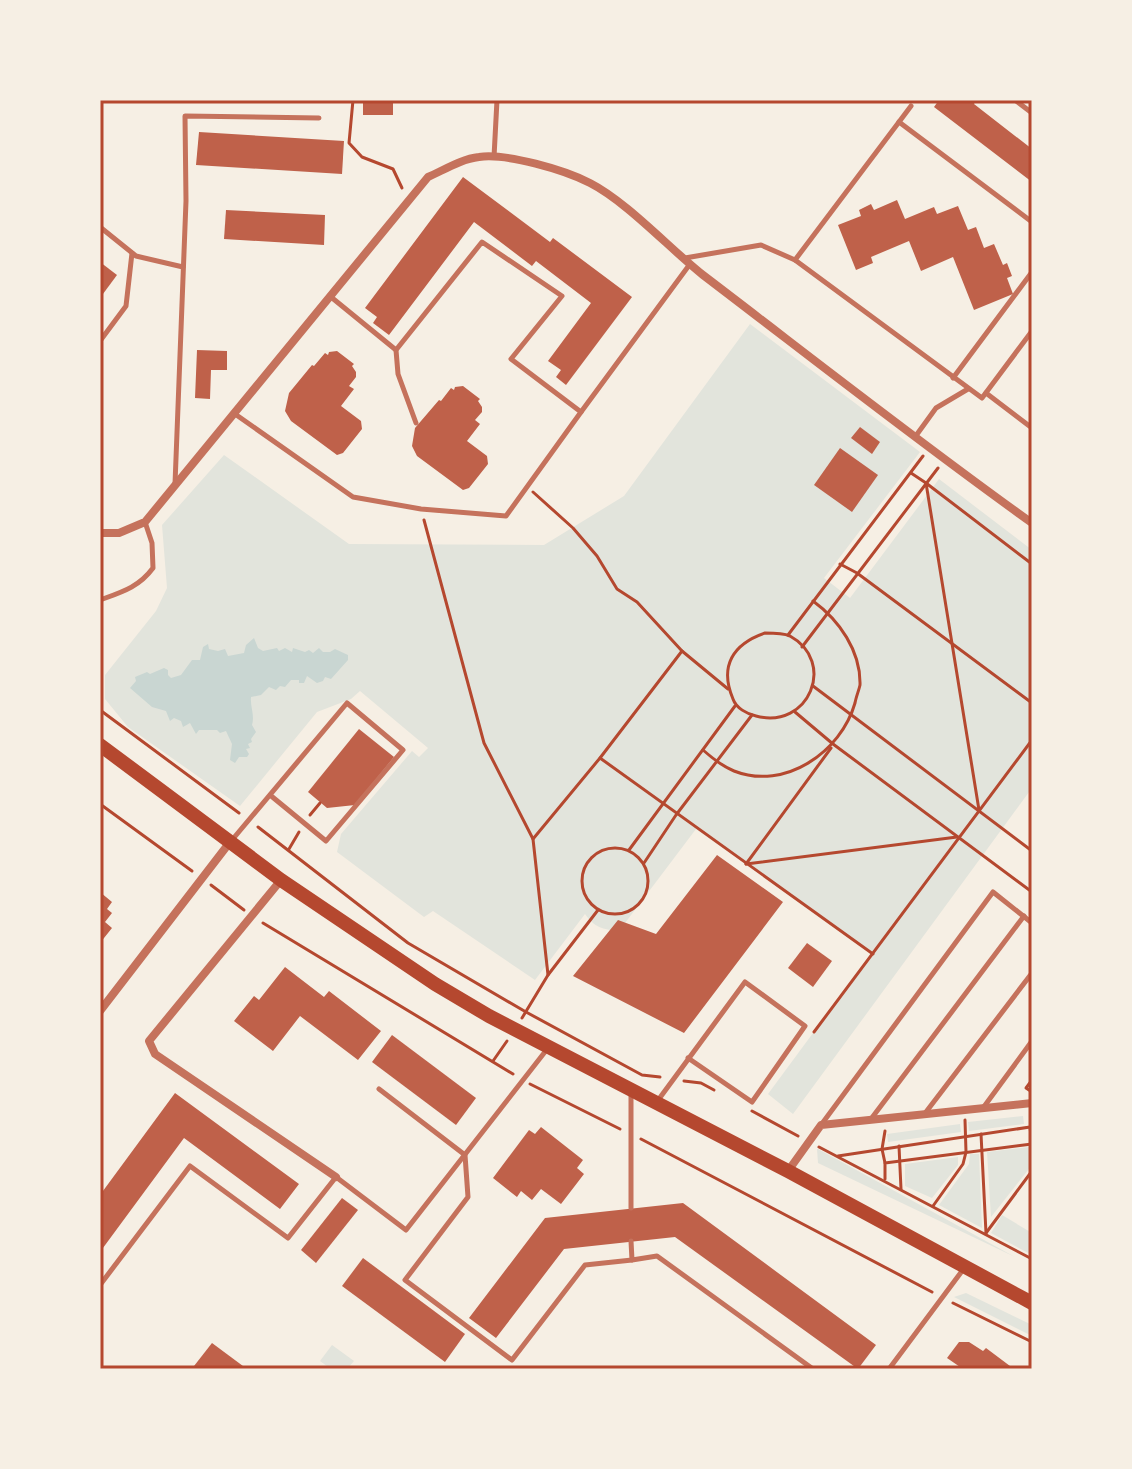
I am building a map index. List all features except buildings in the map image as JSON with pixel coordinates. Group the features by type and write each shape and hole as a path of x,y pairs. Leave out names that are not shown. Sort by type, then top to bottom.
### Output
{"main road":[{"path":"100,745 281,880 435,984 1032,1303"}],"street":[{"path":"100,533 119,533 145,522 428,177 480,157 547,166 592,184 682,258 929,449 1032,523"},
{"path":"100,1011 230,842"},
{"path":"281,880 149,1041 155,1054 336,1177"},
{"path":"788,1171 821,1125 1032,1103"}],"lane":[{"path":"494,158 497,100"},
{"path":"1015,100 1032,113"},
{"path":"795,260 911,106"},
{"path":"175,489 185,116 319,118"},
{"path":"899,122 1032,222"},
{"path":"100,227 132,253 183,267"},
{"path":"416,423 398,374 396,350 482,242 562,296 511,359 581,412"},
{"path":"682,258 761,245 795,260 982,398 1032,331"},
{"path":"100,341 126,306 132,253"},
{"path":"234,413 353,497 421,509 506,516 690,264"},
{"path":"953,378 1032,272"},
{"path":"331,297 396,350"},
{"path":"915,437 936,408 968,389"},
{"path":"986,393 1032,428"},
{"path":"100,600 131,589 145,579 153,568 152,543 145,522"},
{"path":"230,842 347,703 403,750 326,841 270,795"},
{"path":"821,1125 993,892 1032,923"},
{"path":"871,1120 1024,916"},
{"path":"925,1114 1032,973"},
{"path":"656,1104 688,1058 745,982 805,1026 752,1102 688,1058"},
{"path":"983,1108 1032,1041"},
{"path":"100,1285 190,1166 288,1238 336,1177 406,1230 549,1047"},
{"path":"379,1089 465,1155 468,1197 405,1280 512,1360 585,1265 657,1256 813,1369"},
{"path":"631,1091 631,1208"},
{"path":"631,1241 632,1260"},
{"path":"889,1369 965,1266"}],"path":[{"path":"353,100 349,143 362,157 393,169 408,203"},
{"path":"788,635 929,449"},
{"path":"802,647 944,460"},
{"path":"911,473 1032,564"},
{"path":"926,483 979,810"},
{"path":"528,487 573,528 597,556 617,589 637,602 682,651 728,689"},
{"path":"421,509 484,743 533,839 548,975"},
{"path":"840,564 857,573 1032,703"},
{"path":"746,864 851,716 860,685 852,644 828,612 813,601"},
{"path":"765,633 788,635 802,647 813,669 813,686 795,712 770,719 752,715 735,706 728,689 727,669 733,653 749,638 765,633"},
{"path":"533,839 682,651"},
{"path":"813,686 1032,851"},
{"path":"629,850 735,706"},
{"path":"100,710 408,943 526,1012 548,975 598,910"},
{"path":"795,712 833,744 1032,892"},
{"path":"644,863 676,815 752,715"},
{"path":"806,1043 1032,740"},
{"path":"703,750 734,771 753,775 778,774 804,767 833,744"},
{"path":"600,758 873,954"},
{"path":"100,804 252,916 523,1080 1032,1342"},
{"path":"746,864 957,837"},
{"path":"612,847 629,850 644,863 649,878 646,895 631,911 614,915 598,910 588,901 581,880 591,857 612,847"},
{"path":"1032,1080 1026,1088 1032,1092"},
{"path":"754,1112 761,1103"},
{"path":"933,1206 963,1164 966,1152 965,1110"},
{"path":"885,1181 882,1149 887,1118"},
{"path":"885,1163 1032,1144 1030,1127 838,1156 1032,1259"},
{"path":"981,1134 986,1233"},
{"path":"899,1146 901,1189"},
{"path":"986,1233 1032,1171"}],"shaded area":[{"path":"750,324 920,452 824,578 850,598 939,479 1032,550 1032,788 793,1114 768,1094 872,953 696,829 619,931 599,927 585,914 535,980 433,911 424,917 337,852 341,834 412,751 419,757 428,748 360,691 351,699 317,712 240,806 128,727 105,699 105,675 156,611 167,588 162,525 224,455 349,544 544,545 624,496"},
{"path":"254,638 258,648 263,651 285,648 292,652 293,648 313,653 319,648 323,652 335,649 348,655 348,660 331,679 325,677 317,683 307,676 304,683 291,680 285,687 280,686 276,690 269,687 261,695 251,697 252,725 256,732 248,744 250,748 246,749 247,757 239,757 235,763 230,760 232,744 226,731 199,730 196,734 190,723 183,727 181,721 174,718 170,721 166,711 152,707 130,688 136,681 135,677 147,672 150,674 164,668 171,678 181,675 192,660 200,660 203,647 208,644 209,649 225,649 228,656 244,653 246,645"},
{"path":"1023,1116 1024,1124 969,1131 968,1122"},
{"path":"960,1124 961,1132 888,1142 887,1134"},
{"path":"1029,1147 1032,1165 991,1217 987,1152"},
{"path":"818,1149 1015,1257 818,1163"},
{"path":"970,1154 979,1154 982,1228 939,1205 969,1164"},
{"path":"958,1157 958,1165 932,1198 905,1186 905,1164"},
{"path":"1002,1215 1032,1233 1032,1255 991,1233"},
{"path":"966,1293 1032,1325 1032,1336 954,1297"},
{"path":"332,1345 354,1361 347,1369 331,1369 320,1361"}]}
